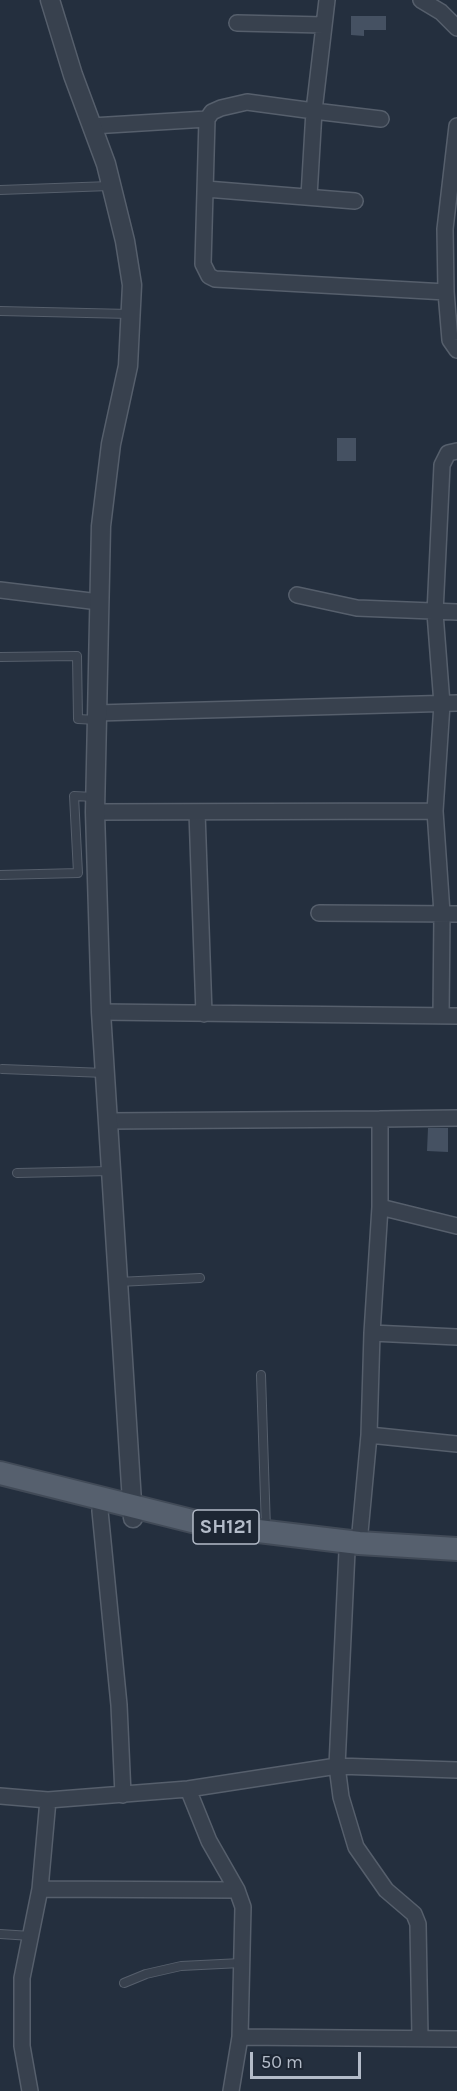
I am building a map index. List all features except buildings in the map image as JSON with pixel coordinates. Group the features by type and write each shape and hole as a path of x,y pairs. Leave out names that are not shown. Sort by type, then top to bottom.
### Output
{"main road":[{"name":"SH121","path":"0,1473 100,1505"},
{"name":"SH121","path":"0,1487 208,1525 457,1561"},
{"name":"SH121","path":"133,1512 205,1538 353,1547 457,1550"}],"street":[{"path":"50,0 111,186 125,241 132,285 128,366 105,479 99,602 100,681 95,805 101,1012 133,1512"},
{"path":"309,196 314,111 327,0"},
{"path":"422,0 441,12 457,28"},
{"path":"237,23 324,25"},
{"path":"381,119 247,102 212,112 207,119 203,264 205,271 215,279 446,291"},
{"path":"92,126 207,119"},
{"path":"457,126 445,229 452,256 446,291 450,340 457,350"},
{"path":"206,189 355,201"},
{"path":"441,1016 449,914 435,811 449,704 435,613 442,465 448,453 457,451"},
{"path":"0,590 99,602"},
{"path":"297,595 357,608 435,613 457,612"},
{"path":"97,717 449,704"},
{"path":"95,805 197,812 435,811"},
{"path":"197,812 204,1014"},
{"path":"319,913 449,914"},
{"path":"101,1012 457,1016"},
{"path":"108,1121 457,1118"},
{"path":"380,1119 380,1207 372,1333 369,1435 353,1547 337,1766 341,1797 356,1847 386,1890 414,1914 418,1924 420,2037"},
{"path":"380,1207 457,1226"},
{"path":"372,1333 457,1337"},
{"path":"369,1435 457,1444"},
{"path":"100,1505 119,1706 123,1795"},
{"path":"0,1796 48,1800 123,1795 188,1789 337,1766 457,1770"},
{"path":"188,1789 209,1841 237,1890 243,1907 240,2037 231,2091"},
{"path":"30,2091 21,2020 22,1978 40,1889 48,1800"},
{"path":"40,1889 237,1890"},
{"path":"240,2037 457,2039"}],"lane":[{"path":"0,190 111,186"},
{"path":"0,311 131,314"},
{"path":"0,657 77,656 78,719 97,717"},
{"path":"0,875 78,873 74,796 95,805"},
{"path":"2,1069 105,1073"},
{"path":"17,1173 111,1170"},
{"path":"118,1282 200,1278"},
{"path":"261,1375 266,1532"},
{"path":"0,1934 31,1936"},
{"path":"124,1983 172,1967 242,1963"}]}
